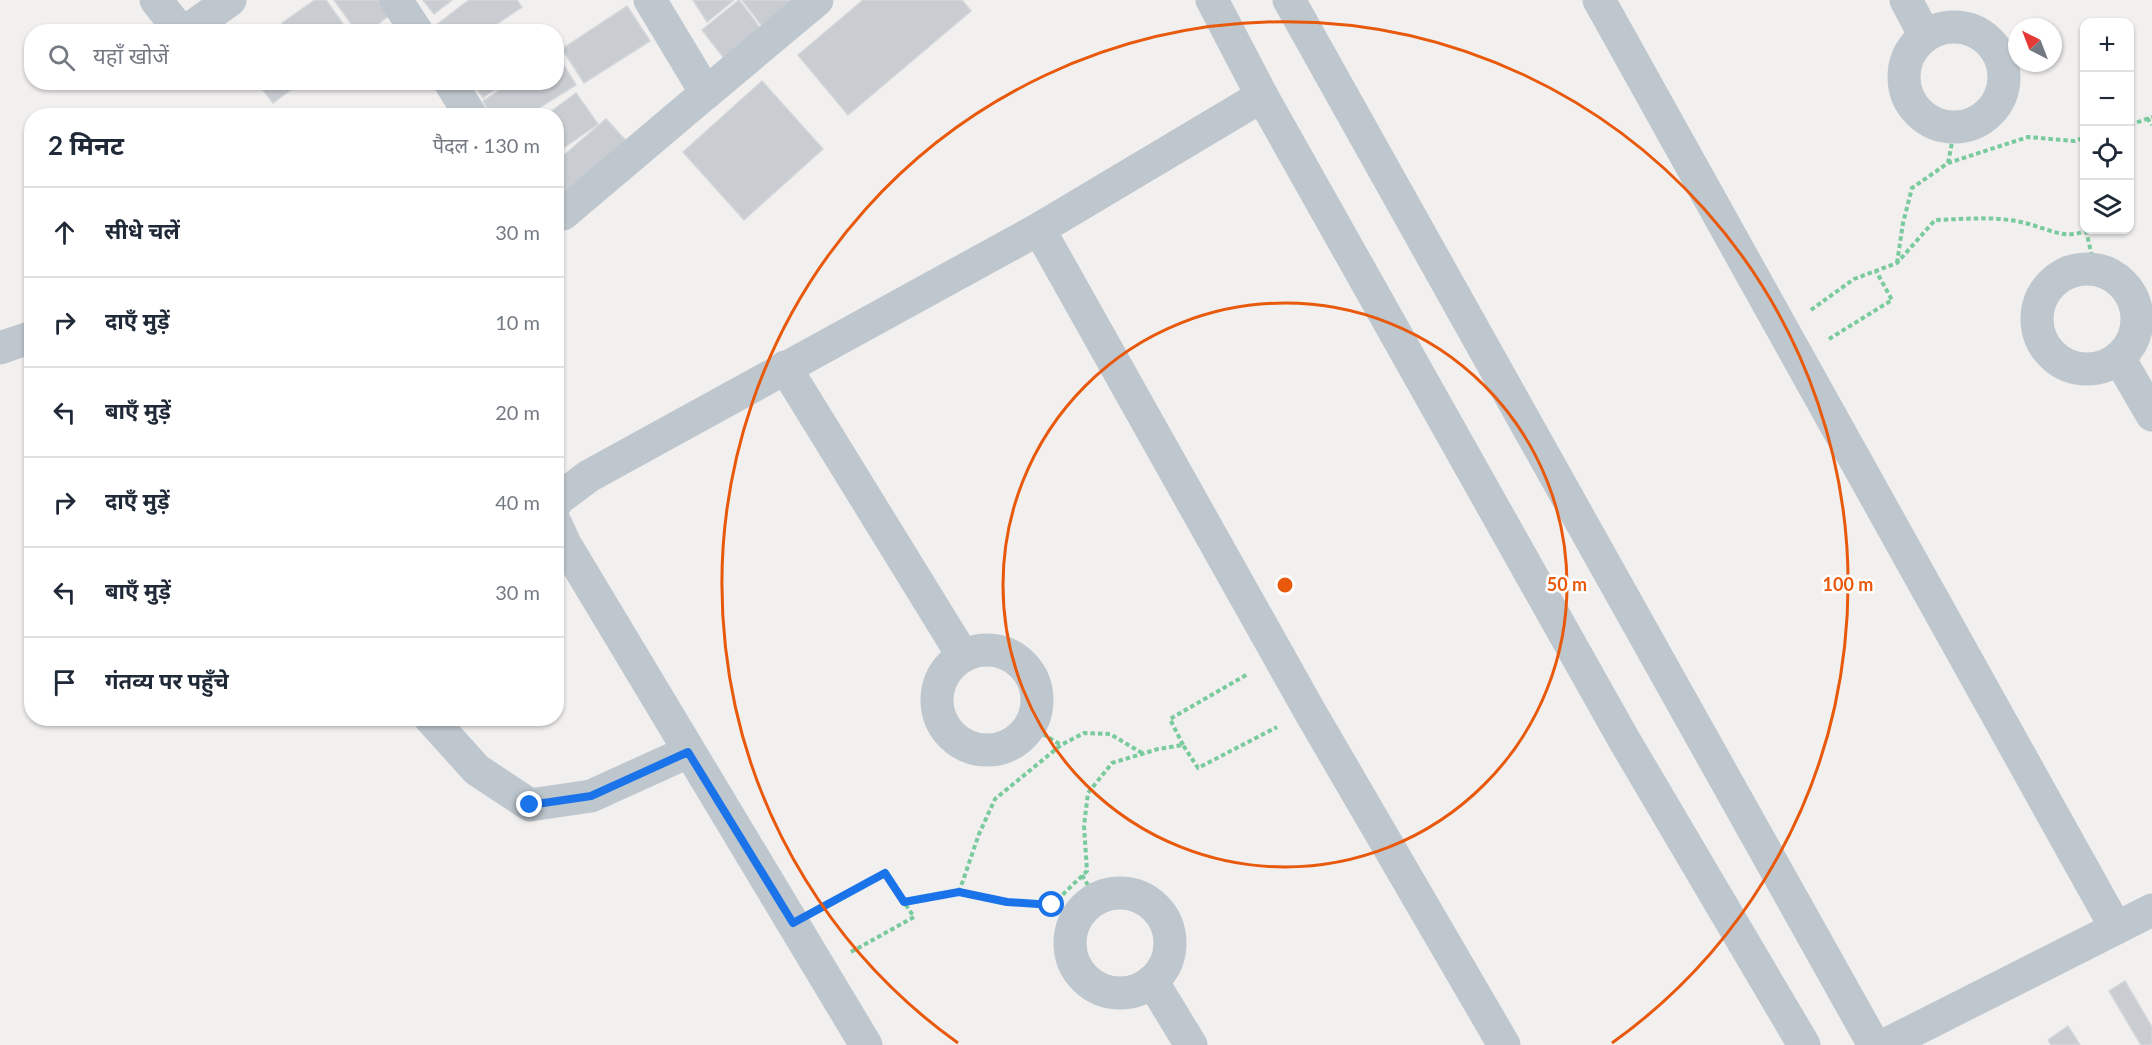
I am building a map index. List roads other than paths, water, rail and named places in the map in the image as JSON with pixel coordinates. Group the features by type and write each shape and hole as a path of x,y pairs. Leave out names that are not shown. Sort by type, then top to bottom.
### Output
{"street":[{"path":"156,0 175,24"},
{"path":"196,24 230,0"},
{"path":"396,0 412,24"},
{"path":"650,0 706,93"},
{"path":"564,212 817,0"},
{"path":"1212,0 1262,96 1623,738 1804,1045"},
{"path":"1289,0 1874,1045"},
{"path":"1599,0 2116,928"},
{"path":"1906,0 1925,36"},
{"path":"1946,27 1962,27 1984,36 2000,54 2004,70 2003,87 1997,103 1986,116 1971,124 1955,127 1938,124 1923,117 1912,104 1905,89 1904,72 1908,56 1925,36 1946,27"},
{"path":"455,90 466,108"},
{"path":"564,495 589,476 1039,229 1262,96"},
{"path":"1039,229 1309,710 1504,1045"},
{"path":"2079,270 2095,270 2111,274 2133,297 2137,314 2137,330 2130,346 2119,358 2104,367 2088,370 2072,368 2056,359 2046,347 2038,332 2039,307 2041,299 2050,286 2063,275 2079,270"},
{"path":"0,348 24,340"},
{"path":"2119,358 2152,415"},
{"path":"785,367 963,656"},
{"path":"564,542 688,752 866,1045"},
{"path":"994,650 1010,655 1023,664 1032,678 1037,694 1036,711 1030,726 1019,739 1004,747 987,750 971,747 956,740 945,728 938,712 937,696 941,680 950,666 963,656 978,651 994,650"},
{"path":"437,726 477,770 530,805 591,796 688,752"},
{"path":"1089,887 1144,898 1166,921 1171,937 1170,954 1163,969 1152,981 1137,990 1121,994 1104,991 1090,983 1078,970 1071,955 1070,939 1074,923 1083,909 1089,887"},
{"path":"1886,1045 2152,910"},
{"path":"1152,981 1191,1045"}]}
